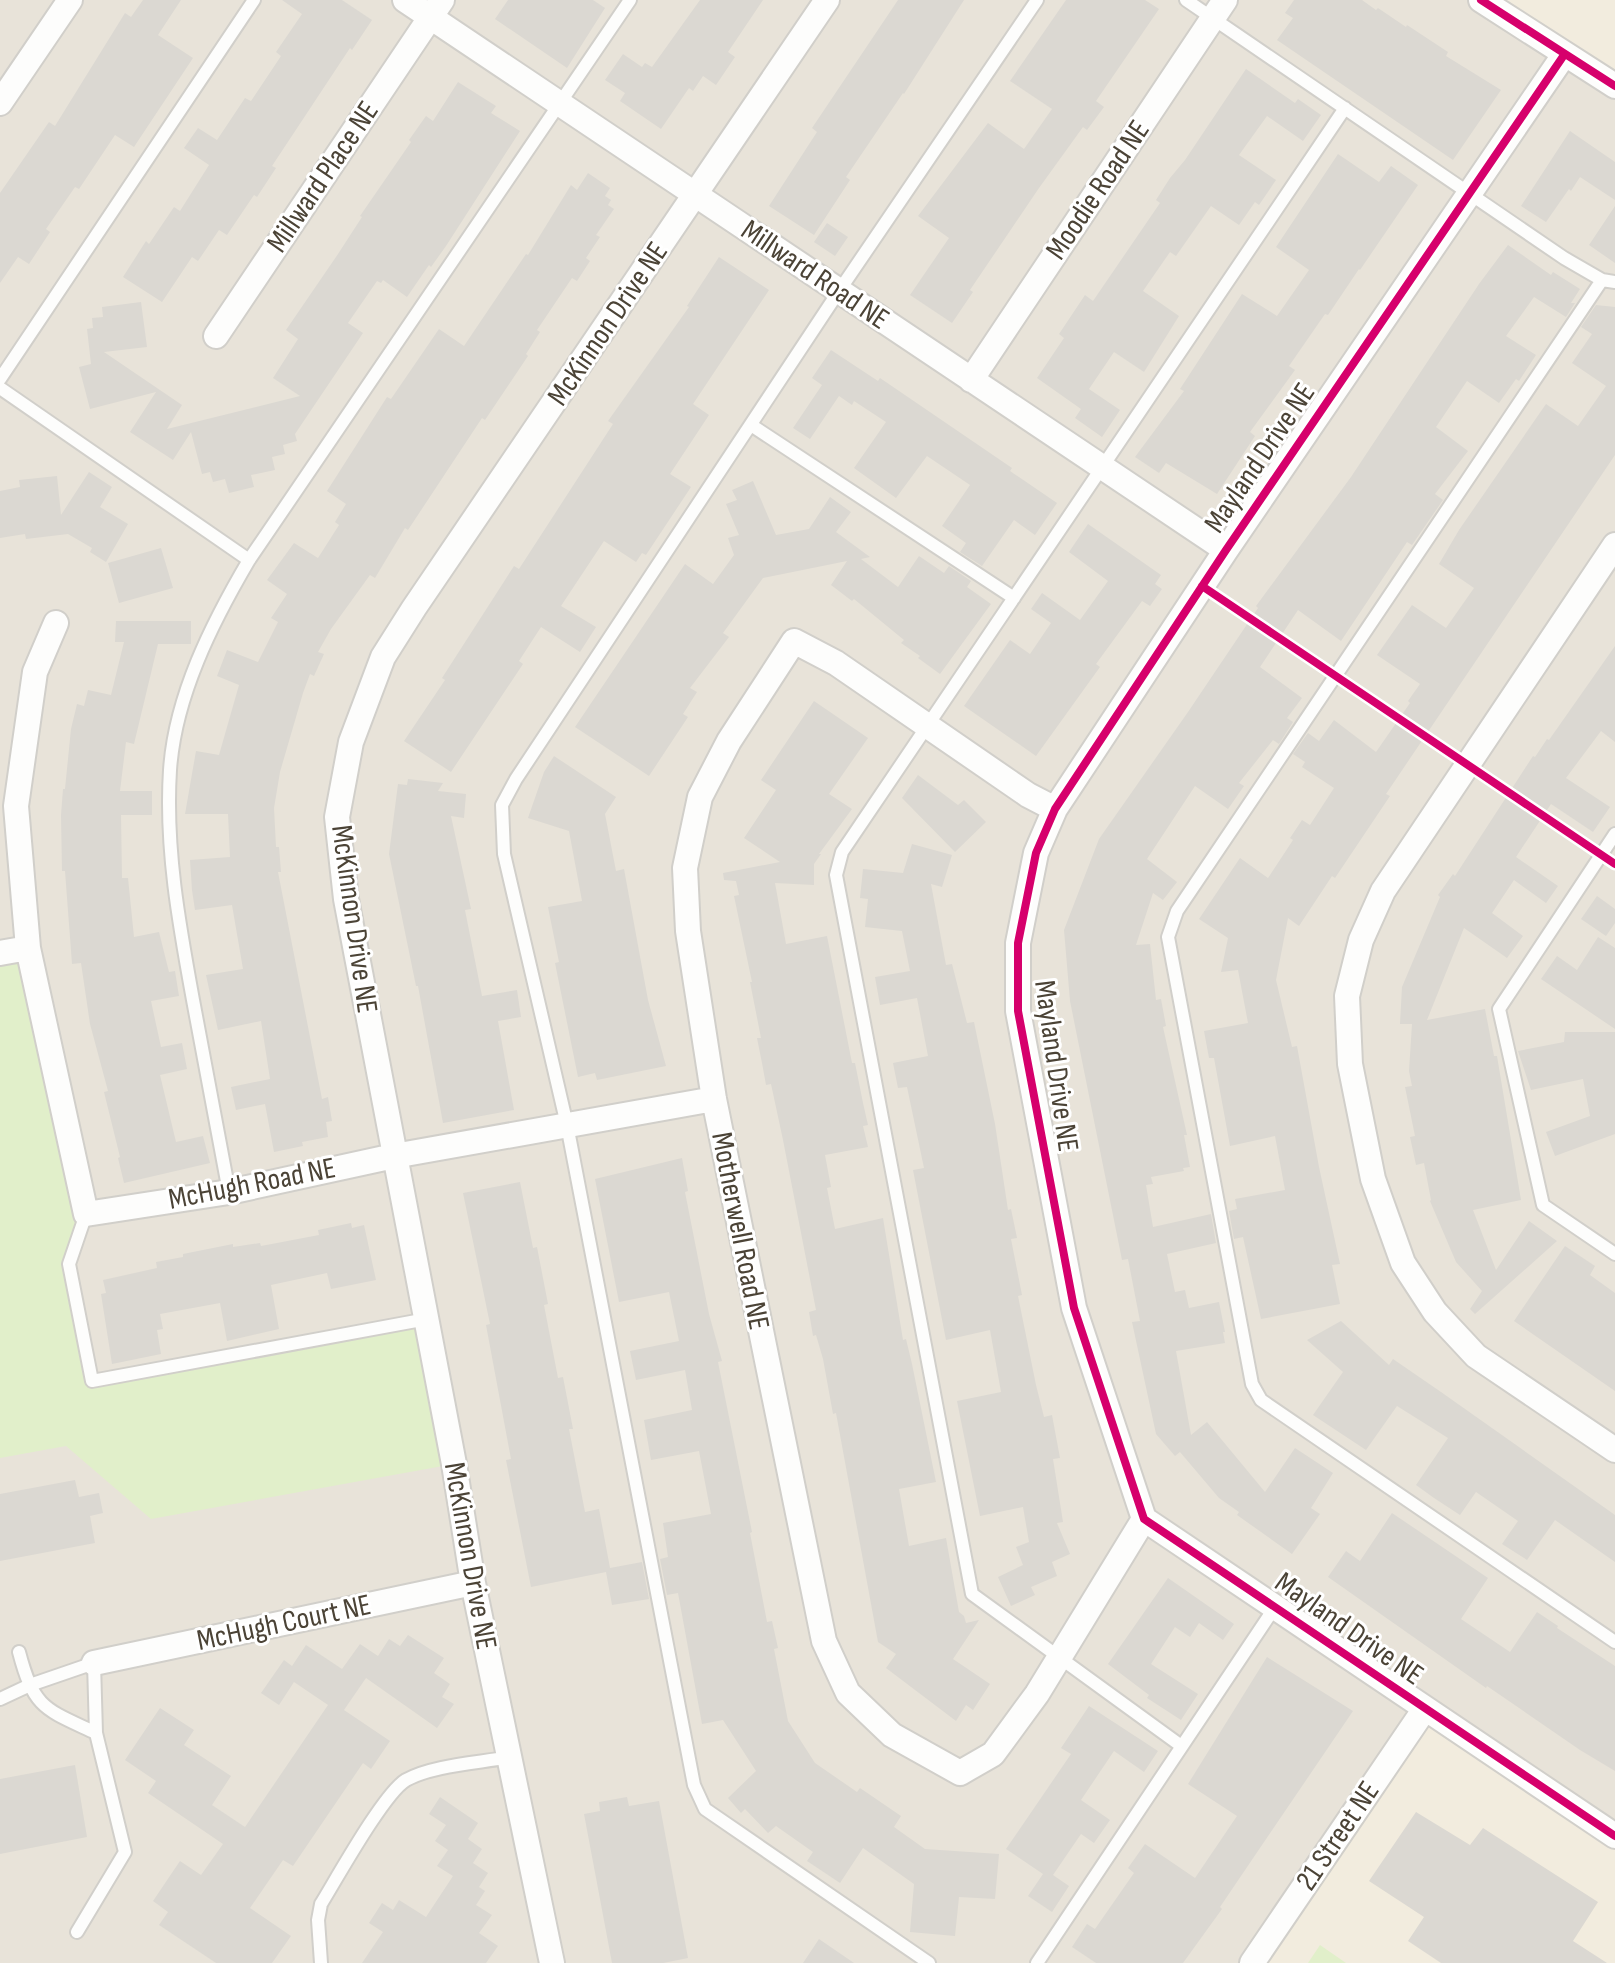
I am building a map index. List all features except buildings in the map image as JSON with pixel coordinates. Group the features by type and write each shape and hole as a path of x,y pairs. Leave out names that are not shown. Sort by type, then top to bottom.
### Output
{"street":[{"path":"0,103 70,0"},
{"name":"Millward Road NE","path":"405,0 436,9 560,104 1226,550"},
{"name":"McKinnon Drive NE","path":"552,1963 473,1583 427,1319 346,899 337,817 351,742 383,657 827,0"},
{"path":"1481,0 1615,86"},
{"name":"Millward Place NE","path":"216,336 436,9"},
{"name":"Moodie Road NE","path":"971,380 1219,9"},
{"name":"Mayland Drive NE","path":"1564,55 1226,550 1055,809 1036,853 1018,943 1018,1011 1074,1308 1144,1519 1615,1836"},
{"path":"1615,545 1383,891 1361,940 1347,996 1350,1064 1373,1179 1403,1263 1435,1312 1476,1356 1615,1450"},
{"path":"56,623 35,672 16,806 19,875 28,948 86,1214"},
{"name":"Motherwell Road NE","path":"1055,809 1028,795 836,663 794,641 729,741 700,797 685,868 688,931 714,1099 824,1641 848,1693 892,1735 960,1773 993,1754 1060,1660 1144,1519"},
{"path":"0,953 28,948"},
{"name":"McHugh Road NE","path":"86,1214 229,1192 394,1156 714,1099"},
{"name":"McHugh Court NE","path":"94,1663 473,1583"},
{"name":"21 Street NE","path":"1252,1963 1424,1710"}],"lane":[{"path":"0,379 254,0"},
{"path":"229,1192 180,928 170,837 170,768 189,684 215,617 249,560 630,0"},
{"path":"929,1963 705,1809 694,1785 567,1125 504,854 502,805 516,779 839,291 1037,0"},
{"path":"1186,0 1219,9 1345,108 1564,258 1608,281 1177,911 1168,937 1252,1384 1261,1400 1615,1642"},
{"path":"1180,1745 972,1594 836,875 842,852 1345,108"},
{"path":"0,388 249,560"},
{"path":"751,425 1014,598"},
{"path":"1615,834 1499,1009 1543,1205 1615,1254"},
{"path":"86,1214 69,1264 92,1381 427,1319"},
{"path":"1037,1963 1275,1607"},
{"path":"19,1652 30,1685 45,1709 96,1733"},
{"path":"0,1699 94,1663 96,1733 125,1852 77,1932"},
{"path":"321,1963 318,1920 321,1904 387,1800 403,1782 422,1773 510,1757"}],"shaded area":[{"path":"0,0 1615,0 1615,1963 0,1963"},
{"path":"1482,0 1615,0 1615,86"},
{"path":"1424,1710 1615,1836 1615,1963 1253,1963"}],"green space":[{"path":"28,948 86,1214 69,1264 92,1381 427,1319 454,1464 151,1519 66,1446 0,1458 0,953"},
{"path":"1320,1945 1346,1963 1308,1963"}],"cycle path":[{"path":"1481,0 1615,86"},
{"path":"1564,55 1226,550 1055,809 1036,853 1018,943 1018,1011 1074,1308 1144,1519 1615,1836"},
{"path":"1202,586 1615,864"}]}
